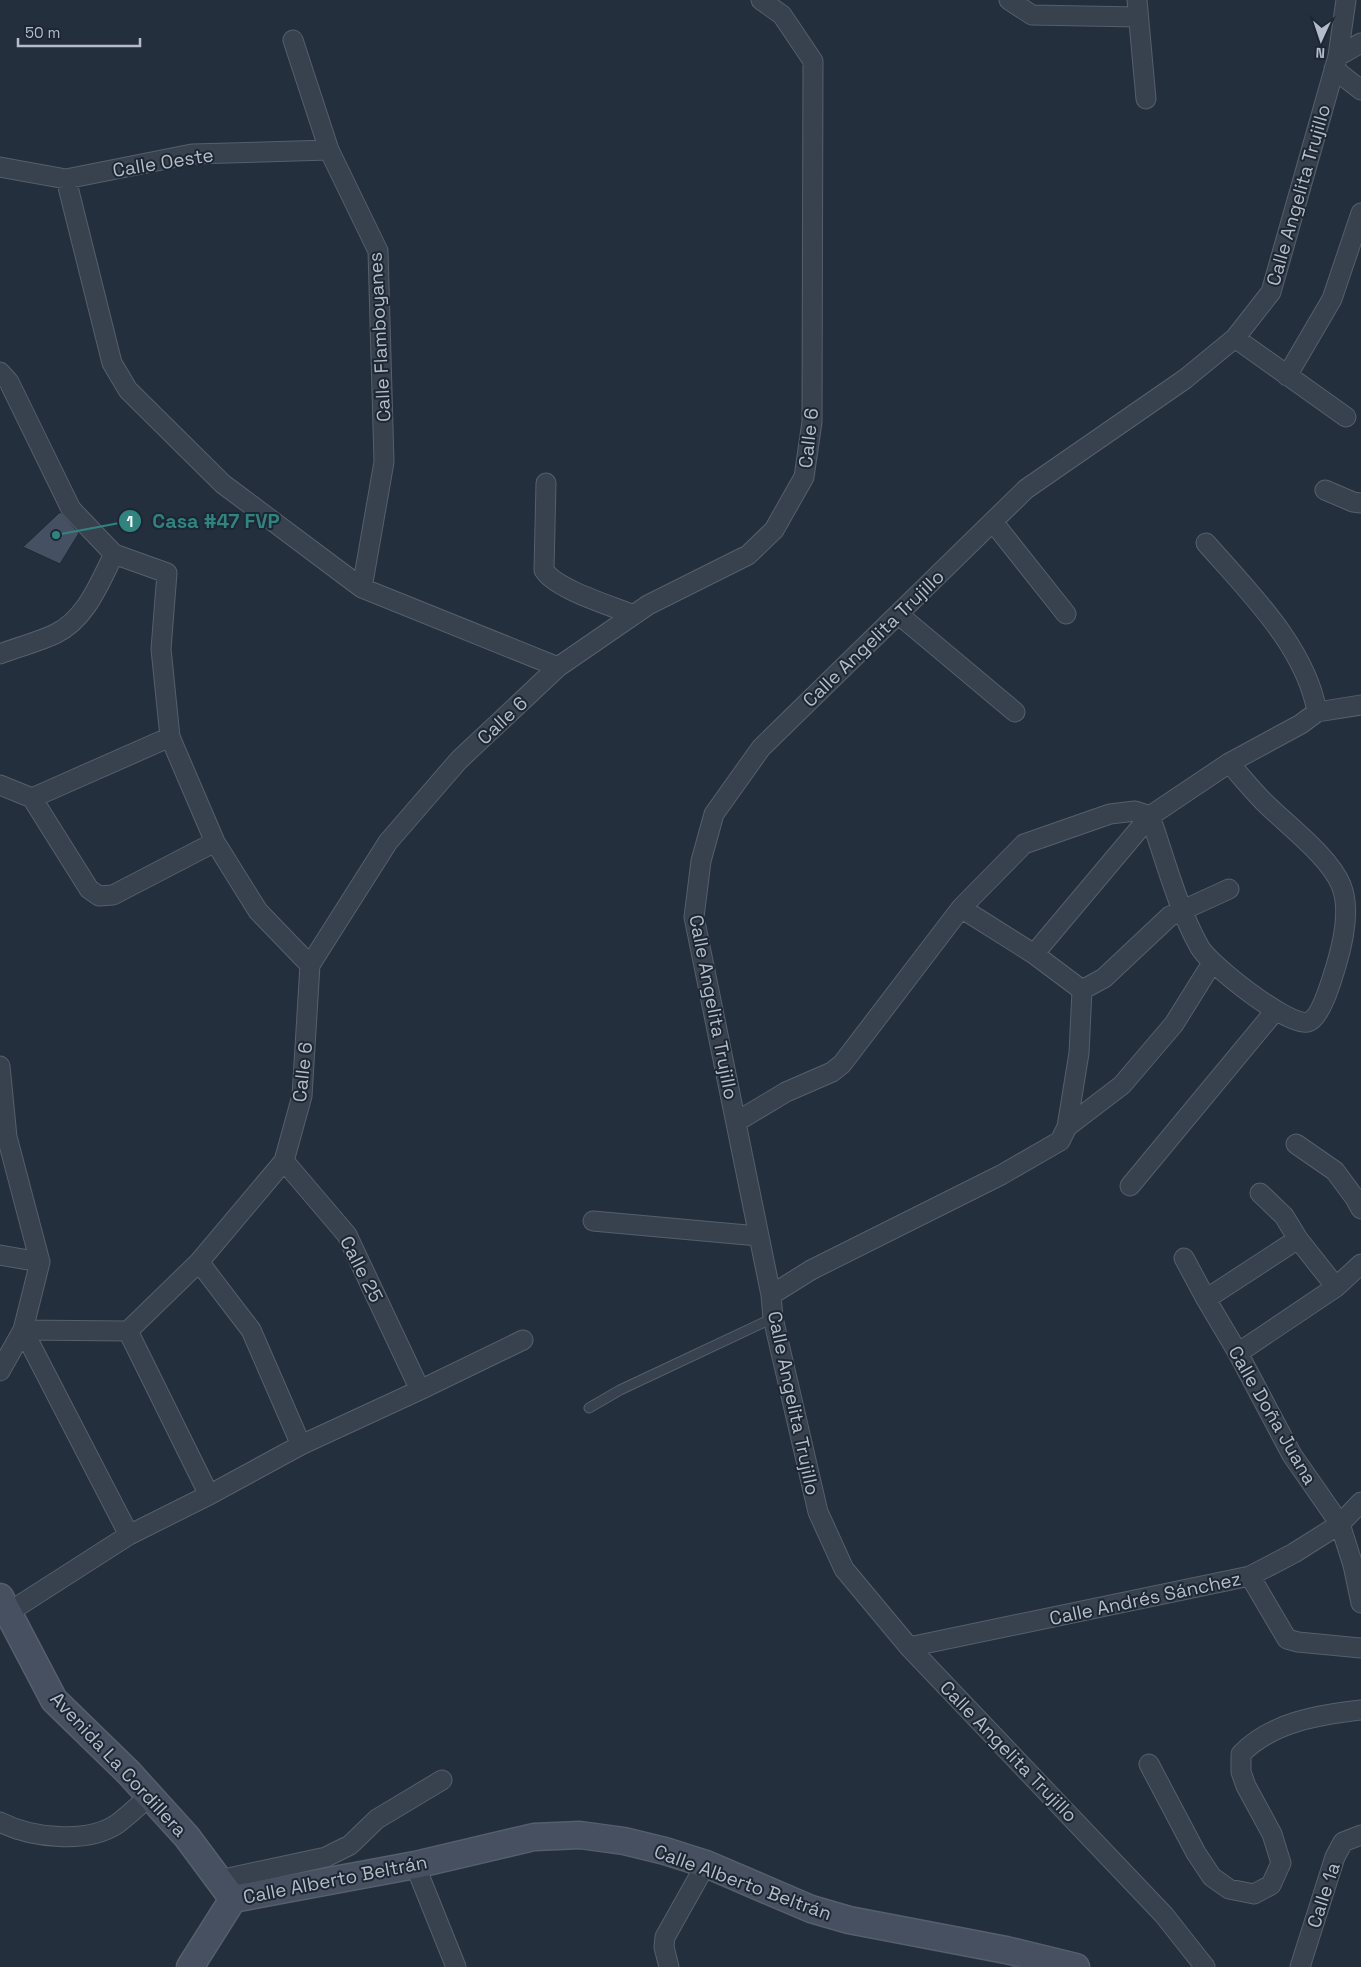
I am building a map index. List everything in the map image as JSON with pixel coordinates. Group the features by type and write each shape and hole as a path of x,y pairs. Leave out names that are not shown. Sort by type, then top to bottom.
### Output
{"main road":[{"name":"Avenida La Cordillera","path":"4,1604 54,1700 150,1796 187,1837 226,1890"},
{"name":"Calle Alberto Beltrán","path":"226,1890 415,1865 534,1837 580,1835 624,1841 666,1851 706,1864 811,1909 840,1917 1006,1950 1076,1967"},
{"path":"190,1967 226,1890"}],"street":[{"name":"Calle 6","path":"128,1331 199,1262 284,1161 302,1096 310,965 388,842 459,760 558,667 648,605 748,555 774,530 804,477 812,422 813,61 782,15 760,0"},
{"path":"1009,0 1032,15 1137,9 1146,99"},
{"name":"Calle Angelita Trujillo","path":"1205,1967 1164,1915 909,1647 844,1569 818,1512 773,1318 771,1295 694,917 701,862 714,814 761,748 1026,489 1185,379 1235,338 1271,292 1336,62 1346,0"},
{"name":"Calle Flamboyanes","path":"293,40 329,150 378,251 384,462 362,588"},
{"path":"1361,43 1336,62 1361,90"},
{"name":"Calle Oeste","path":"0,167 66,179 192,154 329,150"},
{"path":"66,179 112,363 128,390 223,484 362,588 558,667"},
{"path":"1288,376 1332,299 1361,213"},
{"path":"1235,338 1346,417"},
{"path":"0,372 10,382 71,509 114,554 167,573 161,648 170,737 215,842 258,911 310,965"},
{"path":"546,483 543,565 548,578 572,590 634,615"},
{"path":"1325,490 1353,502 1361,503"},
{"path":"993,522 1066,614"},
{"path":"1206,544 1277,625 1307,678 1315,698 1317,712"},
{"path":"0,654 56,634 76,619 91,600 114,554"},
{"path":"898,614 1015,712"},
{"path":"1034,954 1150,816 1229,763 1301,724 1317,712 1361,705"},
{"path":"32,798 170,737"},
{"path":"1150,816 1182,911 1200,948 1212,963 1275,1011 1300,1023 1308,1023 1314,1019 1328,990 1342,948 1346,918 1341,886 1329,865 1264,802 1229,763"},
{"path":"0,784 32,798 88,889 99,896 113,895 215,842"},
{"path":"736,1122 786,1092 832,1072 842,1064 961,908 1024,844 1110,814 1135,811 1150,816"},
{"path":"1082,990 1104,978 1170,916 1229,889"},
{"path":"961,908 1034,954 1082,990"},
{"path":"1066,1127 1122,1085 1174,1024 1212,963"},
{"path":"771,1295 811,1270 1001,1175 1060,1141 1066,1127 1079,1052 1082,990"},
{"path":"1130,1186 1275,1011"},
{"path":"0,1066 3,1136 40,1262 23,1330 0,1371"},
{"path":"1296,1144 1335,1171 1361,1209"},
{"name":"Calle 25","path":"284,1161 347,1235 420,1390"},
{"path":"1260,1193 1284,1216 1298,1239 1336,1287"},
{"path":"593,1222 758,1236"},
{"path":"1206,1299 1298,1239"},
{"path":"0,1255 40,1262"},
{"name":"Calle Doña Juana","path":"1184,1258 1238,1353 1292,1455 1340,1524 1353,1565 1361,1603"},
{"path":"199,1262 251,1330 301,1444"},
{"path":"1238,1353 1336,1287 1361,1264"},
{"path":"23,1330 128,1331 209,1495"},
{"path":"23,1330 129,1535"},
{"path":"4,1604 301,1444 420,1390 523,1340"},
{"name":"Calle Andrés Sánchez","path":"909,1647 1250,1576 1294,1553 1340,1524 1361,1502"},
{"path":"1250,1576 1287,1639 1298,1642 1361,1648"},
{"path":"1148,1764 1196,1853 1212,1878 1229,1889 1254,1894 1271,1885 1281,1863 1272,1834 1246,1786 1241,1772 1241,1754 1252,1742 1266,1733 1290,1723 1335,1713 1361,1710"},
{"path":"226,1890 326,1858 338,1852 350,1845 377,1819 442,1780"},
{"path":"0,1822 6,1826 51,1837 89,1835 116,1825 150,1796"},
{"name":"Calle 1a","path":"1300,1967 1335,1857 1343,1842 1361,1835"},
{"path":"669,1967 664,1947 665,1937 706,1864"},
{"path":"415,1865 456,1967"}],"lane":[{"path":"589,1408 620,1390 773,1318"}],"building":[{"path":"60,512 79,533 60,564 23,547"}],"place":[{"name":"Casa #47 FVP","path":"56,535"}]}
